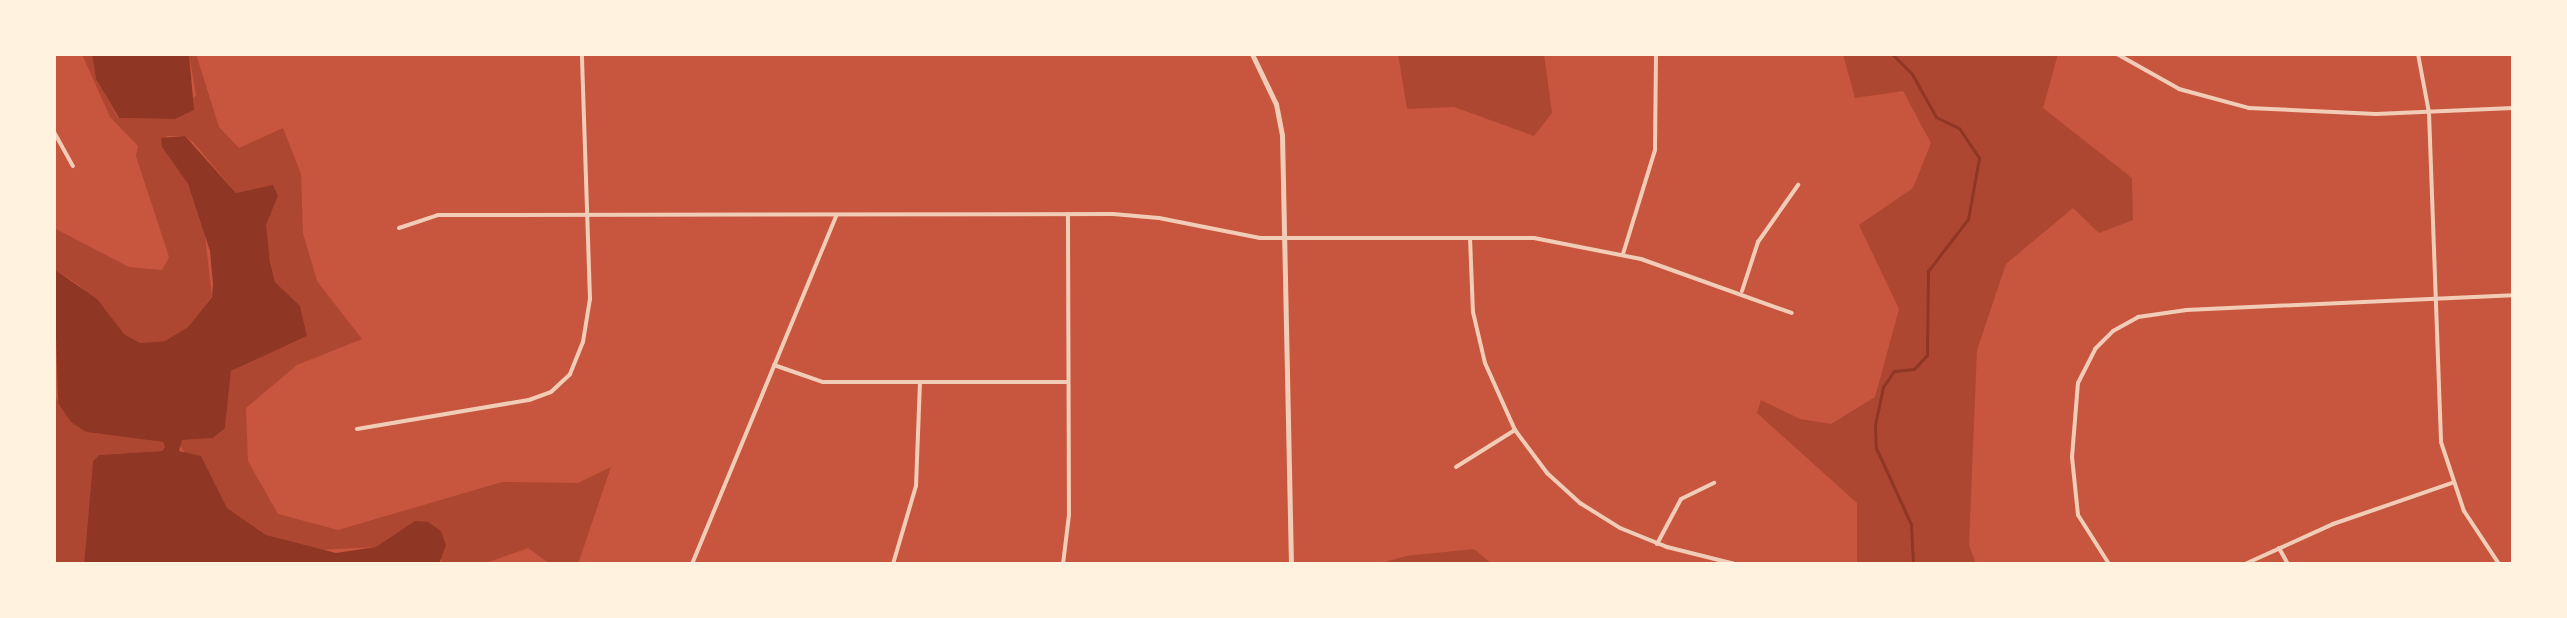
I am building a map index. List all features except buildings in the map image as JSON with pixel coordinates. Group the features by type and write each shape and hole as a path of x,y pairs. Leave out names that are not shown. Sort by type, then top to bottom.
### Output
{"street":[{"path":"357,429 529,400 561,385 576,364 588,319 582,54"},
{"path":"1252,54 1280,117 1291,564"},
{"path":"1623,254 1655,150 1656,54"},
{"path":"2117,54 2159,80 2228,104 2272,111 2429,113 2513,108"},
{"path":"2418,54 2429,113 2438,420 2452,483 2473,528 2499,564"},
{"path":"54,132 73,166"},
{"path":"1742,291 1758,242 1798,185"},
{"path":"399,228 438,215 1068,214 1139,215 1233,236 1285,239 1555,239 1623,254 1742,291 1792,313"},
{"path":"1063,564 1069,515 1068,214"},
{"path":"692,564 836,216"},
{"path":"1470,238 1478,338 1515,430 1547,473 1580,503 1657,544 1735,564"},
{"path":"2109,564 2078,515 2072,441 2081,374 2099,342 2113,331 2152,313 2513,295"},
{"path":"774,365 823,382 1068,382"},
{"path":"893,564 916,486 920,384"},
{"path":"1456,467 1515,430"},
{"path":"1657,544 1681,499 1714,483"},
{"path":"2245,564 2279,548 2452,483"},
{"path":"2279,548 2288,564"}],"shaded area":[{"path":"82,54 92,54 96,79 118,118 176,119 196,95 189,54 196,54 219,127 239,148 283,128 301,174 303,233 317,281 362,339 297,365 246,408 248,461 278,514 338,530 502,482 578,483 611,467 578,564 550,564 528,548 484,564 439,564 442,560 402,532 376,547 318,550 266,535 227,508 179,445 182,440 213,438 225,428 231,371 307,336 300,307 275,282 267,244 266,225 278,196 236,193 194,143 185,136 167,136 162,147 188,184 204,228 212,296 188,327 165,341 140,343 124,334 79,285 54,269 54,228 129,267 162,270 169,257 136,156 138,146 110,117"},
{"path":"92,54 189,54 194,110 175,119 119,118 96,79"},
{"path":"1398,54 1544,54 1552,113 1534,136 1454,107 1407,109"},
{"path":"1843,54 2058,54 2043,108 2132,178 2133,220 2099,233 2073,208 2006,264 1977,350 1969,545 1976,564 1857,564 1857,503 1757,413 1761,400 1800,419 1831,424 1875,397 1899,309 1859,225 1913,188 1931,143 1903,91 1855,98"},
{"path":"185,136 236,193 273,185 278,196 266,225 270,261 275,282 300,306 307,336 231,371 225,428 213,438 182,440 179,451 201,456 227,508 266,535 336,553 376,547 415,521 428,522 441,531 446,545 439,564 84,564 93,461 99,455 162,451 165,447 163,442 86,432 71,422 58,403 54,269 97,299 124,334 140,343 165,341 188,327 212,297 213,284 210,251 188,184 162,147 161,138"},
{"path":"54,392 58,403 86,432 163,442 165,447 162,451 99,455 93,461 84,564 54,564"},
{"path":"1474,549 1492,564 1378,564 1406,556"}],"waterway":[{"path":"1892,54 1912,74 1936,117 1959,128 1979,158 1968,219 1928,271 1927,355 1914,369 1894,371 1883,387 1875,424 1876,448 1911,524 1913,564"}]}
